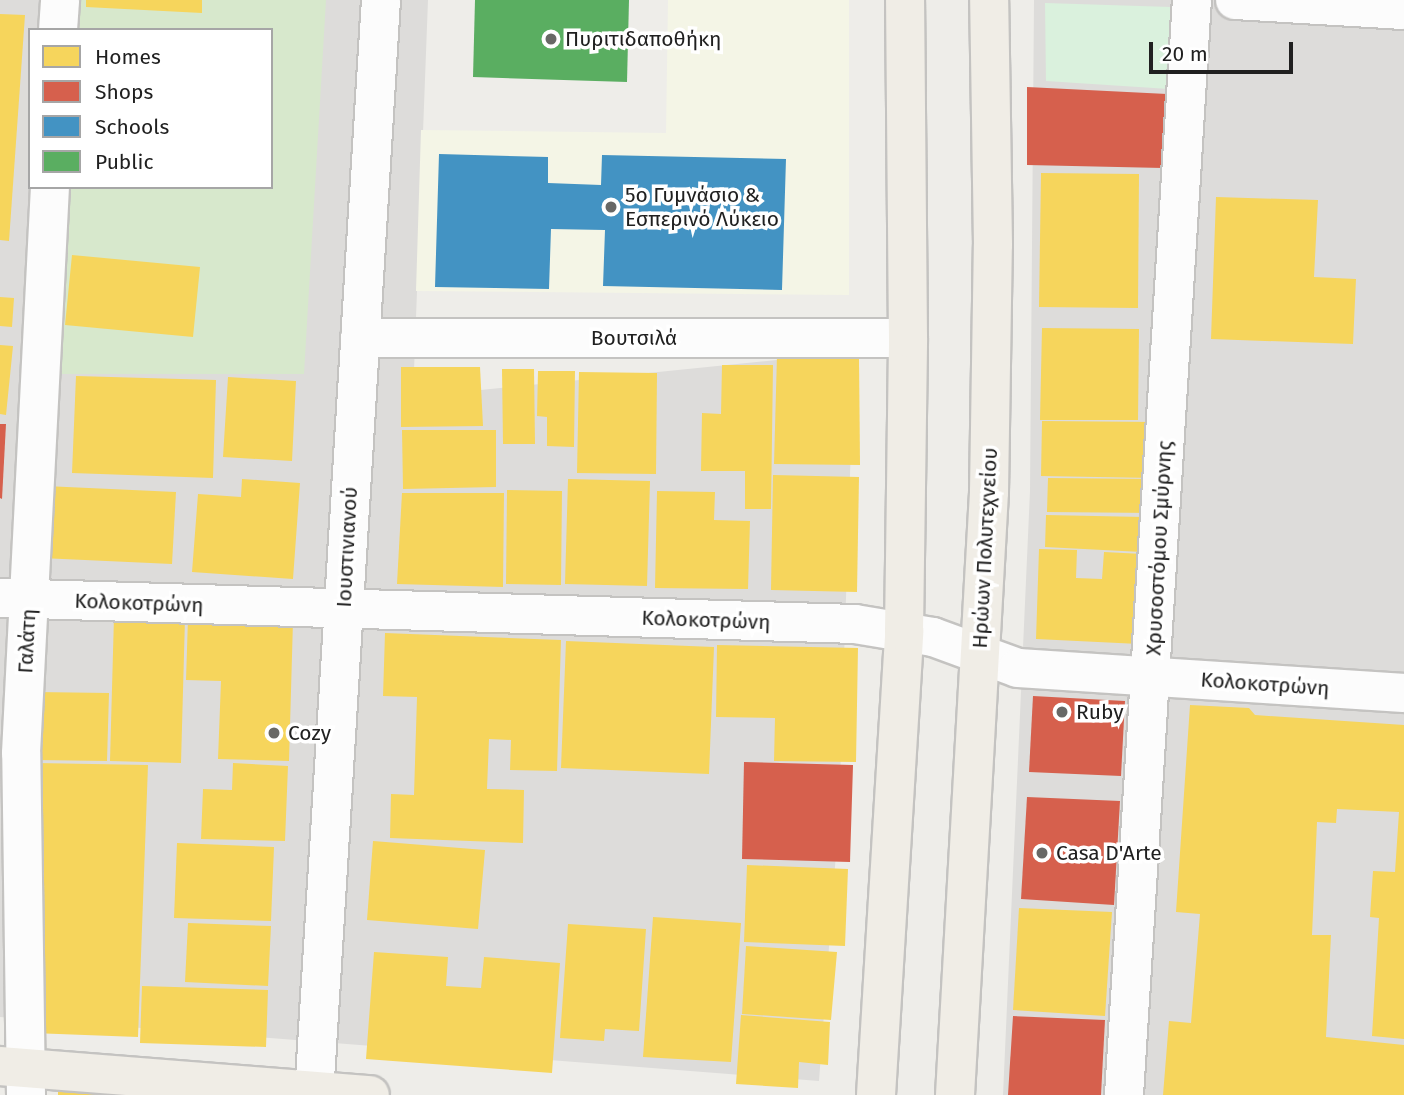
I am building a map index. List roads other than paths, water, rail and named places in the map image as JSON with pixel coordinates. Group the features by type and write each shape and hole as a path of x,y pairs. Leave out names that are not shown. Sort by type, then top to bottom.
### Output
{"main road":[{"path":"876,1095 904,631 908,338 905,0"},
{"name":"Ηρώων Πολυτεχνείου","path":"955,1095 980,657 992,338 989,0"},
{"path":"17,1076 370,1095"}],"street":[{"path":"58,28 60,0"},
{"name":"Ιουστινιανού","path":"314,1093 381,0"},
{"name":"Χρυσοστόμου Σμύρνης","path":"1124,1095 1192,0"},
{"path":"1235,0 1404,10"},
{"name":"Γαλάτη","path":"17,1076 21,753 15,599 50,189"},
{"name":"Βουτσιλά","path":"360,338 908,338"},
{"name":"Κολοκοτρώνη","path":"15,599 842,624 904,631 948,642 980,657 1018,668 1404,693"}],"place":[{"name":"Πυριτιδαποθήκη","path":"551,39"},
{"name":"5ο Γυμνάσιο & Εσπερινό Λύκειο","path":"611,207"},
{"name":"Ruby","path":"1062,712"},
{"name":"Cozy","path":"274,733"},
{"name":"Casa D'Arte","path":"1042,853"}]}
